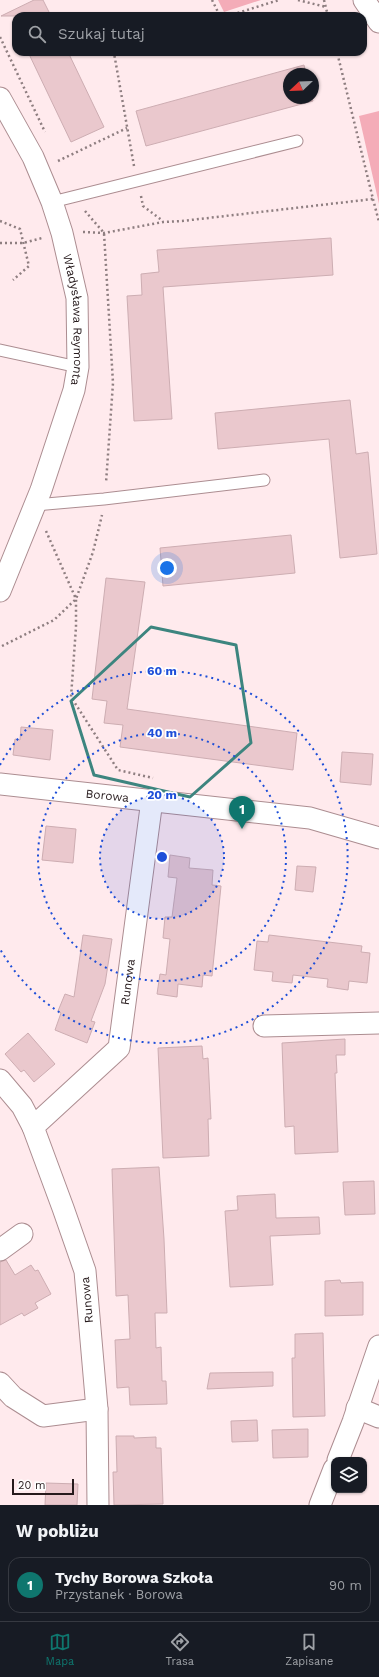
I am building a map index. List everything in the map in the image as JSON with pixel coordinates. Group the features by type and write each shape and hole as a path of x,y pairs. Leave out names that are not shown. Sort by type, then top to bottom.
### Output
{"street":[{"path":"364,0 379,22"},
{"name":"Władysława Reymonta","path":"0,98 32,157 52,202 62,233 77,298 78,367 74,390 35,505 0,591"},
{"name":"Borowa","path":"0,784 310,818 379,838"},
{"name":"Runowa","path":"32,1127 119,1048 152,800"},
{"path":"264,1026 379,1022"},
{"name":"Runowa","path":"0,1080 22,1106 32,1127 63,1208 84,1271 97,1410 98,1505"},
{"path":"0,1250 22,1234"},
{"path":"339,1457 379,1346"},
{"path":"0,1383 13,1396 43,1416 97,1410"},
{"path":"355,1415 379,1416"},
{"path":"320,1505 331,1477"}],"lane":[{"path":"52,202 296,141"},
{"path":"0,350 78,367"},
{"path":"35,505 104,499 264,480"}],"path":[{"path":"212,0 218,12"},
{"path":"241,12 279,0"},
{"path":"298,0 326,6"},
{"path":"324,0 327,12"},
{"path":"115,56 127,128 144,206 163,222"},
{"path":"338,56 379,222"},
{"path":"58,161 127,128"},
{"path":"80,232 104,233 163,222 373,199"},
{"path":"0,221 20,229 29,266 13,280"},
{"path":"0,243 23,243 48,236"},
{"path":"35,505 76,599 72,696 118,770 155,778"}],"highlighted area":[{"path":"151,627 236,645 251,743 190,797 94,775 71,701"}],"shaded area":[{"path":"218,0 261,0 224,12"},
{"path":"379,111 379,204 359,116"}],"building":[{"path":"34,0 43,0 49,12 12,12 12,16 1,16"},
{"path":"30,56 70,56 104,127 71,142"},
{"path":"304,65 305,68 293,68"},
{"path":"283,71 283,104 302,104 146,146 136,111"},
{"path":"331,238 333,275 163,287 172,419 134,421 127,296 142,295 141,274 159,272 157,250"},
{"path":"350,400 356,454 368,452 377,554 340,558 329,439 218,449 215,413"},
{"path":"291,535 295,573 163,586 160,548"},
{"path":"106,578 145,582 127,709 297,733 293,770 120,747 123,725 104,723 107,701 92,699"},
{"path":"21,727 53,730 50,760 13,755 15,739 20,740"},
{"path":"342,752 373,754 371,785 340,782"},
{"path":"46,826 76,829 73,863 42,860"},
{"path":"170,855 190,858 189,868 213,870 212,885 221,886 212,976 203,975 202,987 178,984 177,997 157,994 160,974 166,975 170,939 163,938 165,917 172,917 177,878 168,877"},
{"path":"297,866 316,867 313,892 295,890"},
{"path":"83,935 112,939 105,984 91,1021 95,1022 87,1043 55,1030 61,1013 58,1011 65,994 74,997"},
{"path":"269,935 362,946 361,952 370,953 367,983 349,981 348,990 327,987 328,979 293,975 292,983 272,981 273,972 254,970 257,941 268,942"},
{"path":"28,1033 55,1064 34,1082 24,1070 21,1072 5,1054"},
{"path":"345,1039 345,1055 336,1055 337,1073 335,1073 338,1152 295,1154 294,1126 285,1127 282,1043"},
{"path":"202,1046 203,1059 208,1058 211,1119 208,1119 209,1156 163,1158 158,1048"},
{"path":"159,1167 167,1313 155,1313 156,1348 161,1347 162,1381 166,1381 167,1404 130,1405 129,1387 117,1388 115,1340 130,1339 128,1295 116,1296 112,1169"},
{"path":"374,1181 375,1214 345,1215 343,1182"},
{"path":"275,1194 276,1218 319,1217 320,1234 270,1236 273,1285 230,1287 225,1211 238,1210 237,1196"},
{"path":"6,1260 15,1275 31,1265 35,1271 38,1270 51,1294 35,1303 38,1308 24,1316 22,1313 0,1325 0,1262"},
{"path":"340,1280 341,1283 363,1282 363,1315 325,1316 325,1281"},
{"path":"323,1333 325,1416 293,1417 292,1358 295,1358 295,1334"},
{"path":"273,1372 273,1386 207,1389 210,1373"},
{"path":"257,1420 258,1441 232,1442 231,1421"},
{"path":"308,1429 308,1457 273,1458 272,1430"},
{"path":"116,1436 134,1436 134,1438 156,1437 156,1448 161,1448 163,1504 114,1505 113,1472 117,1472"},
{"path":"46,1483 78,1484 77,1505 45,1505"}],"place":[{"name":"Tychy Borowa Szkoła","path":"242,829"}]}
